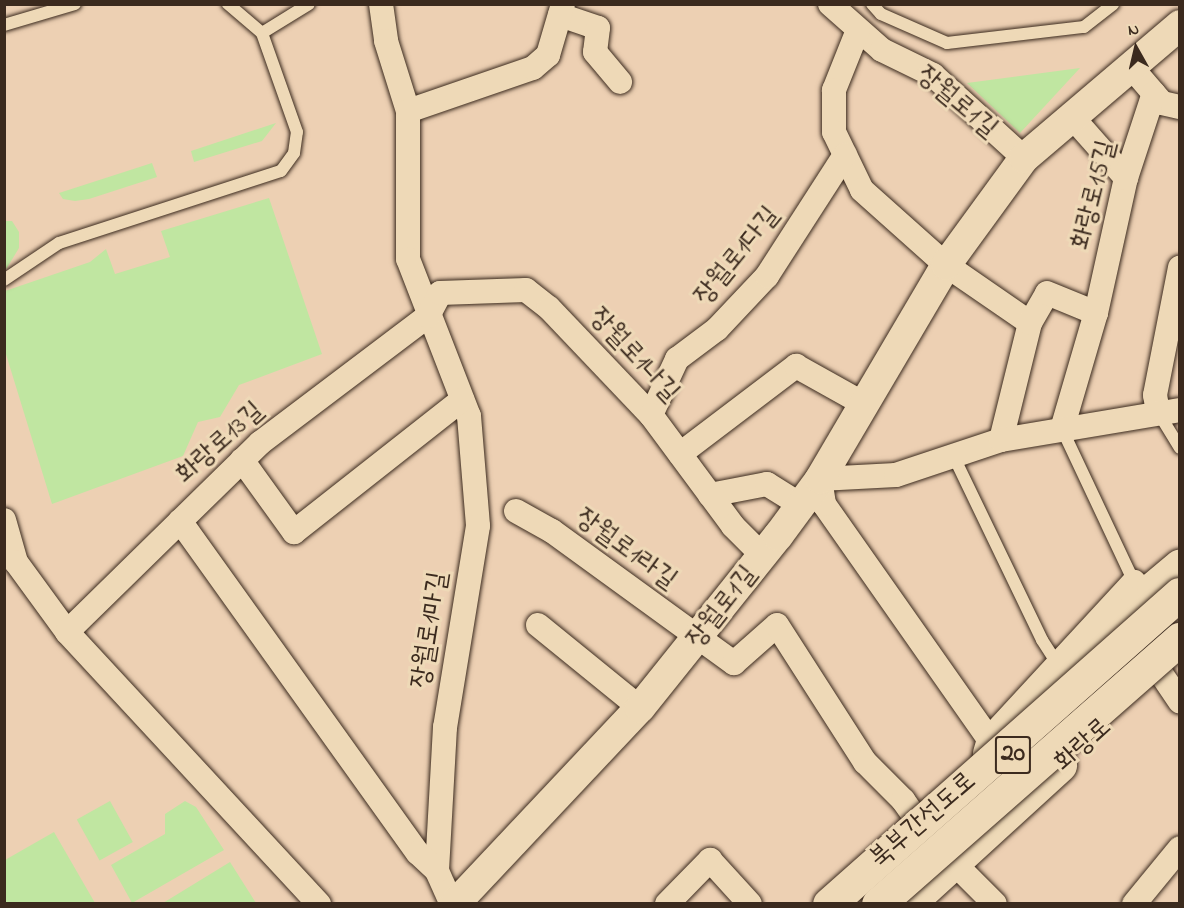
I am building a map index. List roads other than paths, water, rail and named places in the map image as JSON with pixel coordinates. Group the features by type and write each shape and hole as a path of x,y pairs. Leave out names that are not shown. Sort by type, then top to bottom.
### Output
{"main road":[{"path":"996,751 1179,565"},
{"name":"북부간선도로","path":"829,903 1179,594"},
{"name":"화랑로","path":"849,903 978,785 996,751 1179,609"},
{"name":"북부간선도로","path":"878,903 1179,639"},
{"name":"화랑로","path":"908,903 1171,668"}],"street":[{"name":"장월로1마길","path":"381,4 386,41 408,111 408,259 428,316 469,416 478,526 445,727 437,871"},
{"name":"장월로1길","path":"830,4 882,50 933,75 1024,158"},
{"path":"408,111 533,68 548,54 562,10 598,28 595,52 620,82"},
{"name":"장월로1길","path":"463,900 640,708 699,639 801,505 820,479 946,265 1024,158 1179,26"},
{"path":"858,30 834,90 834,132 862,190 946,265 1030,323"},
{"path":"1132,68 1162,103 1179,107"},
{"name":"화랑로15길","path":"1062,429 1096,313 1126,178 1154,93"},
{"path":"1073,118 1126,178"},
{"name":"장월로1다길","path":"651,416 677,359 717,329 767,276 845,156"},
{"path":"1169,411 1155,395 1179,267"},
{"name":"장월로1나길","path":"428,316 440,293 526,290 549,308 651,416 710,495 762,555"},
{"path":"1001,440 1030,323 1047,293 1096,313"},
{"name":"화랑로13길","path":"66,632 242,460 428,316"},
{"path":"680,454 796,366 864,404"},
{"path":"242,460 294,532 462,400"},
{"path":"1134,582 1057,663 996,751 824,504 820,479 896,475 1001,440 1169,411"},
{"path":"710,495 767,484 801,505"},
{"name":"장월로1라길","path":"516,511 552,531 699,639"},
{"name":"장월로1마길","path":"180,521 418,853 463,900"},
{"path":"6,530 10,566 66,632 319,903"},
{"path":"538,625 640,708"},
{"path":"699,639 734,663 777,625 865,762 903,800 925,832"},
{"path":"1171,668 1179,702"},
{"path":"1134,903 1179,848"},
{"path":"667,903 710,860 750,903"},
{"path":"953,862 995,903"}],"lane":[{"path":"4,25 75,4"},
{"path":"4,280 59,243 280,171 294,153 297,132 262,33 228,4"},
{"path":"262,33 309,4"},
{"path":"872,4 881,14 947,43 1084,27 1113,4"},
{"path":"1169,411 1179,448"},
{"path":"1062,429 1134,582"},
{"path":"953,455 1042,640 1057,663"}]}
